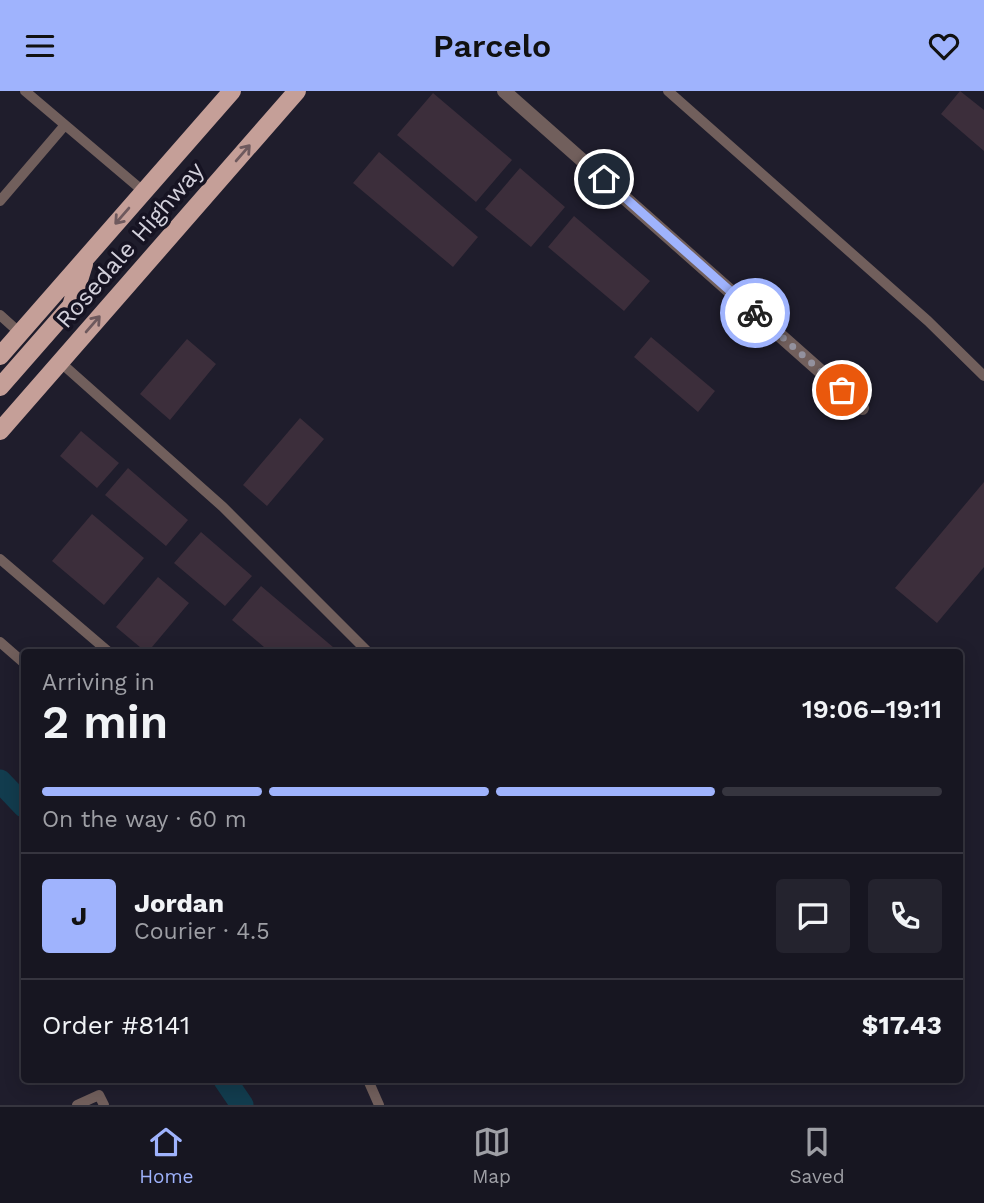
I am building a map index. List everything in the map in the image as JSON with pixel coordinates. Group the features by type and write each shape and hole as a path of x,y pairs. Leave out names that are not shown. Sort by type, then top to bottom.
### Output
{"main road":[{"name":"Rosedale Highway","path":"0,356 232,91"},
{"name":"Rosedale Highway","path":"0,431 297,91"},
{"path":"0,387 71,306 86,257"}],"street":[{"path":"504,91 862,408"}],"lane":[{"path":"25,91 143,191"},
{"path":"668,91 918,312 984,376"},
{"path":"0,201 65,125"},
{"path":"0,315 20,333"},
{"path":"60,362 223,507 365,649"},
{"path":"0,559 105,649"},
{"path":"0,642 21,660"},
{"path":"369,1083 379,1105"},
{"path":"77,1105 99,1095 104,1105"}],"building":[{"path":"960,91 984,110 984,151 941,114"},
{"path":"433,93 512,160 476,202 397,135"},
{"path":"379,152 478,237 453,267 353,183"},
{"path":"520,168 565,207 531,247 485,209"},
{"path":"574,216 650,281 624,311 548,247"},
{"path":"651,337 715,391 698,412 634,357"},
{"path":"187,339 216,364 170,420 140,394"},
{"path":"300,418 324,439 267,506 243,485"},
{"path":"81,431 119,463 97,488 60,456"},
{"path":"128,468 188,520 166,546 105,495"},
{"path":"984,482 984,567 937,623 895,588"},
{"path":"92,514 144,558 104,605 52,561"},
{"path":"201,532 252,576 225,606 174,563"},
{"path":"158,577 189,603 150,649 142,649 116,627"},
{"path":"261,586 335,649 266,649 232,620"}],"waterway":[{"path":"0,781 21,803"},
{"path":"227,1083 242,1105"}],"way so far":[{"path":"755,313 842,390"}],"route":[{"path":"604,179 755,313"}]}
